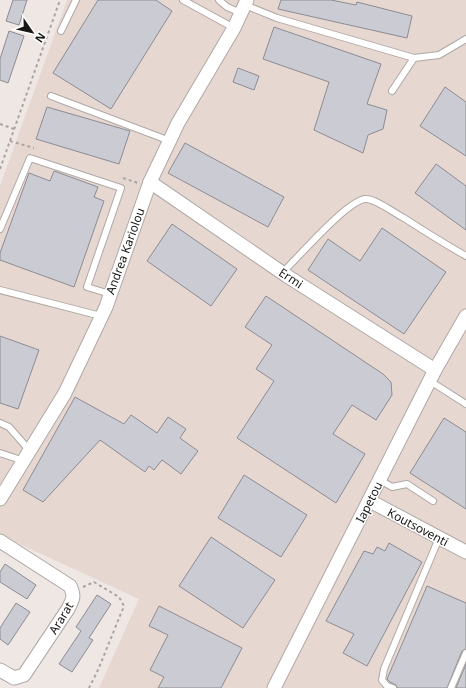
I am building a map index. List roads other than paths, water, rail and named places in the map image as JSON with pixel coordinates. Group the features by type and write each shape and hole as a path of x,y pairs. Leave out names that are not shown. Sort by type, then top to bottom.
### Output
{"street":[{"name":"Andrea Kariolou","path":"0,499 66,393 102,316 150,182 178,123 234,28 244,6"},
{"name":"Ermi","path":"150,182 432,376"},
{"name":"Iapetou","path":"274,688 432,376 466,316"},
{"name":"Koutsoventi","path":"370,501 466,552"},
{"name":"Ararat","path":"0,541 70,586 73,593 73,599 68,609 24,675 14,678 0,670"}],"lane":[{"path":"61,31 76,0"},
{"path":"183,0 234,28"},
{"path":"219,0 227,7 244,6 277,18 414,58 439,56 466,39"},
{"path":"392,91 414,58"},
{"path":"50,96 170,140"},
{"path":"0,229 30,158 121,188 86,287 110,294"},
{"path":"282,273 340,214 352,204 365,199 372,200 466,256"},
{"path":"0,290 102,316"},
{"path":"432,376 466,404"},
{"path":"0,422 9,427 27,456"},
{"path":"0,454 27,456"},
{"path":"380,480 392,487 407,484 434,501"},
{"path":"393,688 388,686 382,680 384,669 439,538"},
{"path":"451,688 466,653"}]}
